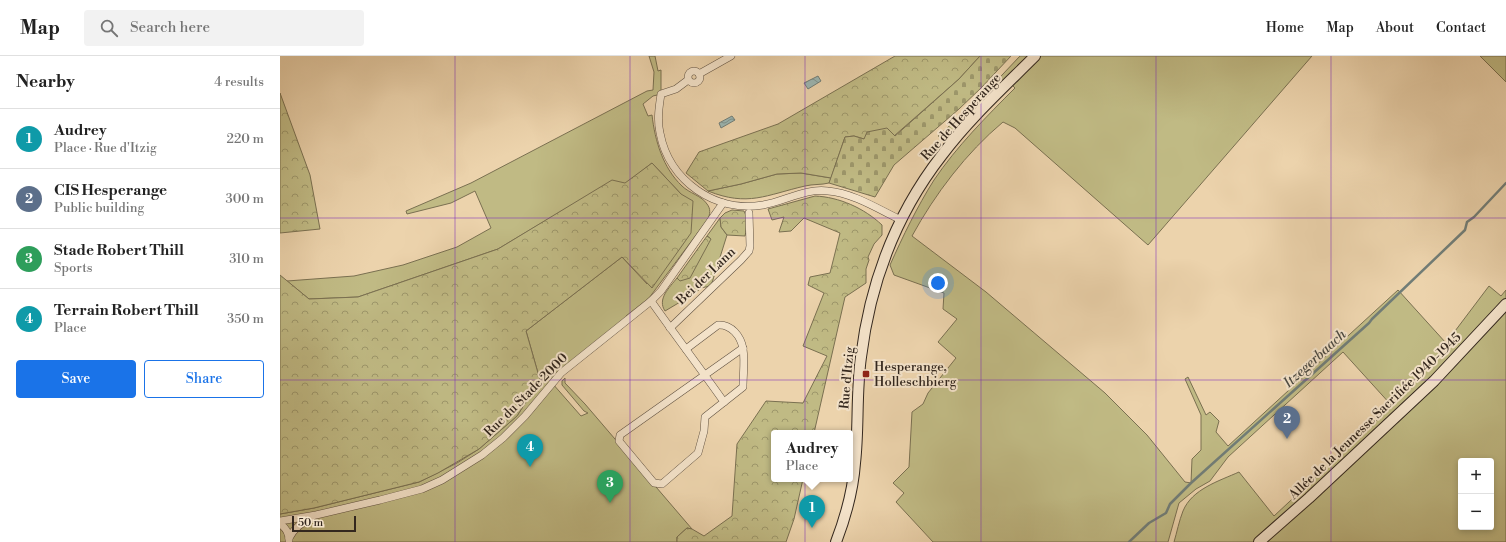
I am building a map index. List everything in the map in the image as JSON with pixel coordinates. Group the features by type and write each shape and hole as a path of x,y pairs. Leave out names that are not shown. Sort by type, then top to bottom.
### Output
{"main road":[{"name":"Rue de Hesperange","path":"901,220 928,174 942,154 1035,56"},
{"name":"Rue d'Itzig","path":"836,542 851,495 855,469 858,383 869,310 881,267 901,220"},
{"name":"Allée de la Jeunesse Sacrifiée 1940-1945","path":"1259,542 1310,498 1434,381 1506,304"}],"street":[{"path":"731,56 699,74 700,78 697,83 693,84 688,80 676,89 661,94 659,113 660,133 665,152 675,169 688,184 704,195 723,203 741,206 763,205 813,190 830,191 848,196 901,220"},
{"name":"Rue du Stade 2000","path":"280,521 316,515 422,489 442,480 482,454 503,438 525,416 561,373 651,301 661,291 723,203"},
{"name":"Bei der Lann","path":"670,328 749,251 749,213"},
{"path":"651,301 724,402"},
{"path":"686,349 718,325 730,328 737,334 743,348 743,387 705,417 704,431 698,453 662,484 654,482 619,441 620,435 743,348"},
{"name":"Rue du Stade 2000","path":"289,540 293,530 300,524 316,515"},
{"name":"Rue du Stade 2000","path":"280,524 285,528 289,540"}],"green space":[{"path":"649,56 655,56 658,71 661,70 661,94 653,96 643,104 648,116 652,115 655,135 661,154 675,179 682,186 705,201 710,210 709,217 649,298 626,316 628,319 552,383 581,416 588,413 584,411 562,385 562,381 565,378 565,383 585,404 692,529 687,528 677,537 677,542 280,542 280,514 314,508 419,482 457,463 479,449 517,416 540,380 526,331 622,257 647,284 681,194 652,163 625,184 612,181 498,249 358,297 309,299 287,281 354,276 403,265 457,247 491,228 475,191 451,203 407,214 406,211 471,183 647,91 653,90 654,72"},
{"path":"895,56 980,56 959,79 894,136 864,139 854,136 845,137 831,178 801,173 777,174 708,191 686,173 699,152 778,124"},
{"path":"980,56 1011,56 959,109 894,165 875,197 829,183 845,137 854,136 864,139 867,132 887,128 895,136 959,79"},
{"path":"1020,56 1312,56 1148,245 1015,128 1003,122 976,147 952,175 921,220 912,236 986,292 1105,393 1147,435 1185,482 1191,483 1192,459 1201,450 1201,415 1185,379 1188,377 1206,415 1210,412 1219,421 1216,432 1228,446 1398,290 1446,343 1489,286 1501,296 1506,290 1506,542 1174,542 1183,511 1187,503 1199,491 1215,482 1239,472 1274,516 1392,406 1343,352 1228,457 1210,481 1196,489 1179,503 1168,542 933,542 896,502 904,493 893,483 909,467 912,412 923,404 928,393 956,358 938,342 957,319 943,309 944,293 894,275 890,265 910,222 943,167 962,144 1015,88 1009,82 990,95 986,92"},
{"path":"1480,56 1506,56 1506,82"},
{"path":"280,93 310,175 320,229 280,233"},
{"path":"963,114 966,117 946,139 938,136"},
{"path":"652,163 681,194 693,201 691,233 652,288 622,257 526,331 540,380 517,416 479,449 438,473 419,482 314,508 280,514 280,275 309,299 358,297 498,249 612,180 625,183"},
{"path":"801,173 831,178 829,183 808,185 757,198 735,198 722,196 708,191 777,174"},
{"path":"815,196 842,201 851,204 875,219 882,225 882,235 874,244 868,257 869,260 866,269 866,283 845,297 815,430 771,430 771,482 802,482 794,519 786,542 677,542 677,537 687,528 692,529 704,536 732,516 737,444 766,401 803,403 827,356 803,346 824,293 808,285 810,277 830,273 840,233 804,218 791,231 779,232 784,217 772,220 768,209"},
{"path":"732,210 744,211 747,223 745,236 727,235 721,227 720,218 725,213"},
{"path":"720,218 721,227 727,235 711,286 700,288 697,292 665,311 662,302 665,294 677,278 680,281 710,238 707,236"},
{"path":"707,236 711,239 690,278 680,281 677,278"}],"water":[{"path":"818,76 821,81 808,89 804,83"},
{"path":"732,116 735,120 721,128 719,123"}],"waterway":[{"name":"Itzegerbaach","path":"1129,542 1149,523 1166,513 1170,504 1191,483 1369,323 1465,230 1467,222 1474,217 1506,183"}],"place":[{"name":"Hesperange, Holleschbierg","path":"866,374"},
{"name":"CIS Hesperange","path":"1287,439"},
{"name":"Terrain Robert Thill","path":"530,467"},
{"name":"Stade Robert Thill","path":"610,503"},
{"name":"Audrey","path":"812,528"}]}
